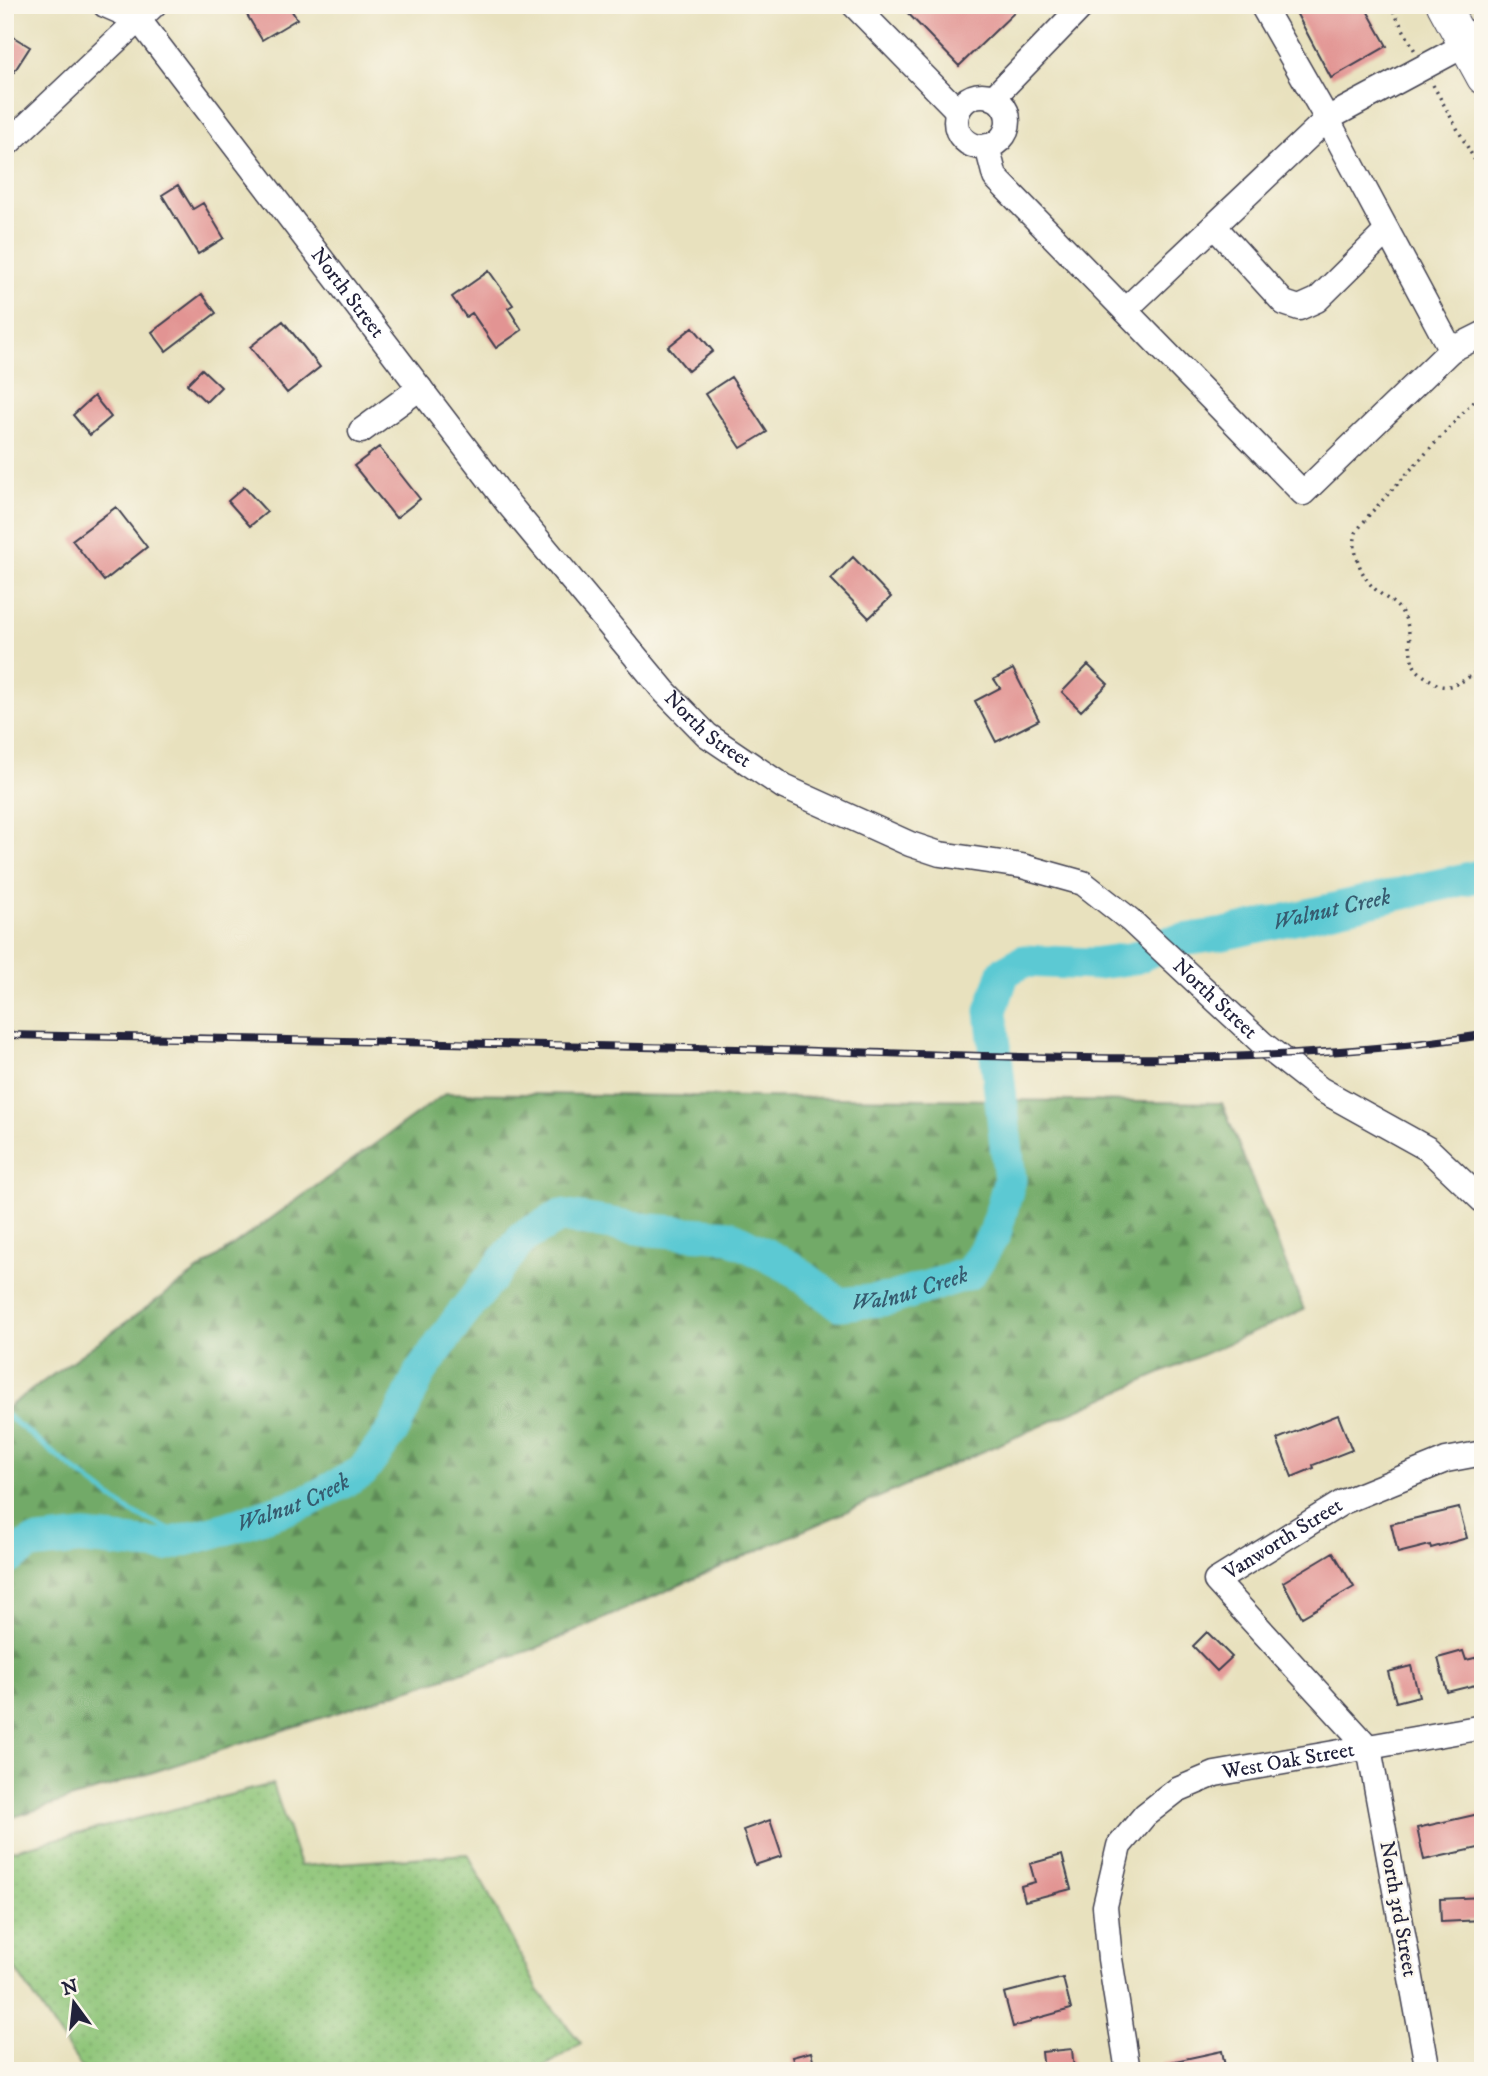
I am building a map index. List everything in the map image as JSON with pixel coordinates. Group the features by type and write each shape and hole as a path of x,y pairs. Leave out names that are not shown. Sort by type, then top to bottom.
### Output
{"main road":[{"path":"1443,5 1483,78"}],"street":[{"path":"105,5 143,10"},
{"path":"854,5 958,111"},
{"path":"993,98 1083,5"},
{"path":"1262,5 1327,119 1451,350"},
{"path":"5,146 143,10"},
{"name":"North Street","path":"143,10 506,501 665,692 707,735 784,788 910,844 940,854 1022,866 1083,883 1138,928 1263,1044 1320,1089 1428,1149 1483,1201"},
{"path":"1125,310 1327,119 1465,45"},
{"path":"976,96 993,98 1005,109 1007,126 1000,139 986,146 971,144 960,135 957,127 958,111 969,99 976,96"},
{"path":"986,146 995,177 1303,493 1451,350 1483,334"},
{"path":"1214,226 1284,303 1299,308 1317,300 1387,231"},
{"path":"361,431 420,388"},
{"name":"Vanworth Street","path":"1368,1748 1216,1581 1343,1502 1446,1460 1483,1453"},
{"name":"West Oak Street","path":"1128,2071 1104,1906 1119,1846 1145,1815 1178,1790 1215,1774 1483,1727"},
{"name":"North 3rd Street","path":"1368,1748 1428,2071"}],"path":[{"path":"1390,5 1483,175"},
{"path":"1483,391 1369,515 1356,534 1356,557 1371,586 1388,597 1402,612 1408,623 1413,664 1420,674 1441,686 1452,685 1483,665"},
{"path":"342,2071 355,2068 370,2071"}],"green space":[{"path":"446,1093 1222,1103 1304,1310 537,1648 5,1820 5,1409"},
{"path":"273,1784 300,1866 468,1854 538,1990 581,2043 538,2071 84,2071 5,1954 5,1852"}],"building":[{"path":"241,5 288,5 297,19 262,40"},
{"path":"900,5 1022,5 959,66"},
{"path":"1292,5 1364,5 1387,46 1331,78"},
{"path":"5,32 30,47 5,86"},
{"path":"178,185 193,209 203,203 224,238 198,254 162,195"},
{"path":"489,271 513,305 508,308 522,330 496,348 472,313 466,317 452,297"},
{"path":"202,294 216,313 166,351 152,332"},
{"path":"283,321 320,367 287,393 250,347"},
{"path":"693,327 713,351 688,371 668,347"},
{"path":"202,369 221,387 206,402 187,384"},
{"path":"731,377 767,432 741,448 705,394"},
{"path":"94,396 111,417 90,435 73,415"},
{"path":"379,447 420,499 396,518 354,466"},
{"path":"244,487 267,512 250,526 228,501"},
{"path":"116,507 147,547 104,581 72,540"},
{"path":"853,557 891,597 869,618 831,579"},
{"path":"1088,665 1108,684 1081,711 1062,692"},
{"path":"1013,669 1039,720 996,742 975,701 1000,688 994,679"},
{"path":"1338,1415 1352,1450 1313,1465 1314,1468 1292,1477 1277,1439"},
{"path":"1459,1508 1467,1538 1431,1548 1430,1545 1398,1553 1391,1524"},
{"path":"1333,1552 1354,1587 1302,1617 1283,1582"},
{"path":"1207,1632 1232,1657 1217,1671 1193,1646"},
{"path":"1463,1651 1466,1660 1483,1656 1483,1683 1447,1692 1438,1658"},
{"path":"1411,1666 1419,1696 1396,1702 1388,1672"},
{"path":"1483,1813 1483,1847 1424,1860 1417,1828"},
{"path":"770,1820 782,1856 755,1865 743,1830"},
{"path":"1062,1855 1071,1889 1025,1901 1021,1886 1035,1882 1030,1864"},
{"path":"1483,1897 1483,1920 1441,1922 1440,1899"},
{"path":"1063,1978 1071,2009 1013,2027 1004,1993"},
{"path":"1072,2049 1074,2071 1044,2071 1042,2052"},
{"path":"1222,2051 1226,2071 1161,2071 1161,2064"},
{"path":"811,2052 816,2071 796,2071 792,2057"}],"waterway":[{"name":"Walnut Creek","path":"5,1561 31,1544 85,1538 163,1546 308,1501 362,1472 394,1429 420,1373 457,1321 523,1237 561,1216 650,1230 729,1236 790,1267 839,1304 890,1299 970,1273 995,1233 1010,1180 991,1011 1004,972 1024,961 1092,964 1135,958 1170,942 1224,934 1483,875"},
{"path":"5,1414 129,1511 190,1539"}],"railway":[{"path":"5,1035 1131,1058 1307,1053 1483,1035"}]}
